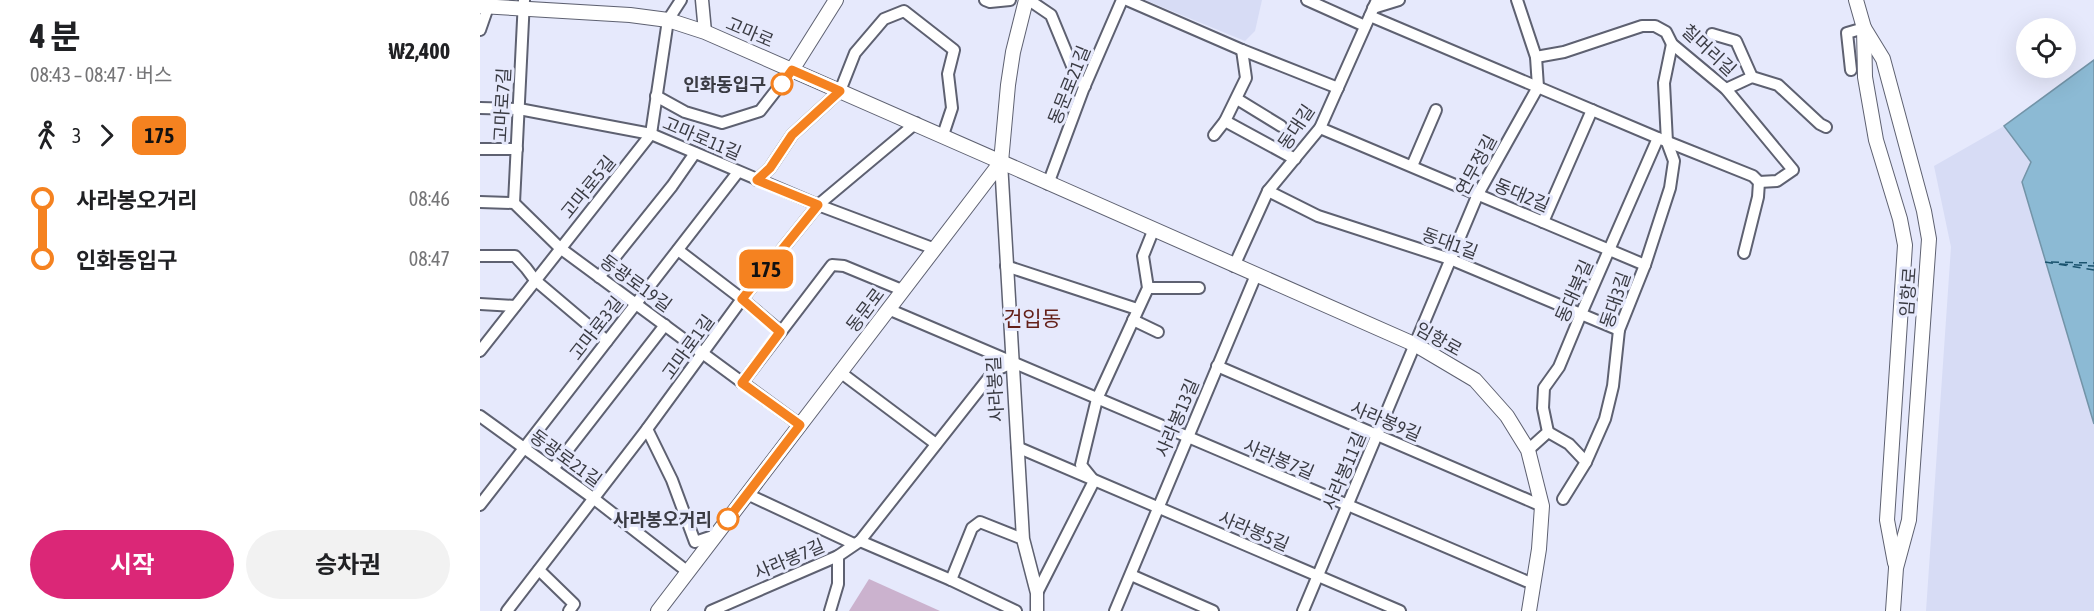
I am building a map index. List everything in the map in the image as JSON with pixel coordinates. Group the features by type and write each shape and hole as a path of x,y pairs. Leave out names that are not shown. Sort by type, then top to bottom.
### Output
{"main road":[{"path":"792,70 836,0"},
{"path":"1002,162 1008,85 1028,0"},
{"name":"임항로","path":"1856,0 1864,28 1865,77 1876,140 1900,219 1905,245 1887,520 1896,568"},
{"name":"고마로","path":"484,7 524,4 668,20 705,32 1002,162"},
{"name":"임항로","path":"1864,28 1883,59 1924,211 1929,239 1909,520 1896,568 1893,611"},
{"name":"임항로","path":"1002,162 1153,231 1416,345 1475,380 1507,416 1528,450 1542,506 1539,549 1529,611"},
{"name":"동문로","path":"658,611 1002,162"}],"street":[{"path":"651,134 668,20 681,0"},
{"path":"702,0 705,32"},
{"path":"985,0 990,2 1010,0"},
{"path":"1028,0 1051,15 1077,78 1085,86"},
{"name":"동문로21길","path":"1048,184 1085,86 1124,0 1338,88"},
{"path":"1307,0 1371,13 1538,87 1753,176 1759,182 1758,197 1744,253"},
{"path":"1371,13 1399,0"},
{"path":"1517,0 1536,57 1538,87"},
{"name":"고마로7길","path":"514,203 524,4"},
{"path":"480,30 484,7"},
{"path":"757,180 770,168 792,135 840,91 855,53 884,19 904,11 954,50 948,74 952,108 943,135"},
{"name":"동대길","path":"1234,266 1268,191 1320,128 1371,13"},
{"name":"칠머리길","path":"1536,57 1564,52 1642,26 1655,26 1666,32 1672,44 1726,89 1792,170 1777,181 1759,182"},
{"path":"1851,70 1847,33 1864,28"},
{"path":"1712,34 1736,41 1752,77"},
{"name":"동대3길","path":"1563,499 1586,462 1605,418 1613,386 1619,330 1645,265 1670,188 1674,161 1663,140 1664,83 1672,44"},
{"path":"1214,135 1237,99 1246,78 1242,50"},
{"path":"656,96 685,112 722,123 760,111 792,70"},
{"path":"1726,89 1752,77 1778,85 1826,127"},
{"name":"연무정길","path":"1416,345 1478,194 1538,87"},
{"path":"1237,99 1281,126"},
{"name":"고마로11길","path":"480,108 519,109 651,134 818,205 935,249"},
{"path":"1412,166 1436,110"},
{"path":"1543,222 1592,110"},
{"path":"1225,120 1295,159"},
{"name":"고마로1길","path":"507,611 703,355 742,299 818,205 916,123"},
{"name":"동대2길","path":"1320,128 1645,265"},
{"name":"고마로5길","path":"480,351 651,134"},
{"name":"동대북길","path":"1548,432 1543,408 1544,387 1559,367 1610,250 1663,140"},
{"path":"480,149 517,149"},
{"path":"599,277 672,186 695,153"},
{"name":"사라봉길","path":"1002,162 1023,539 1036,593 1037,611"},
{"name":"고마로3길","path":"480,505 738,172"},
{"name":"동대1길","path":"1268,191 1318,216 1450,260 1619,330"},
{"path":"480,202 514,203"},
{"name":"동광로19길","path":"514,203 560,248 800,425"},
{"path":"1036,593 1094,481 1081,465 1097,399 1148,288 1143,256 1153,231"},
{"path":"678,250 742,299 780,332"},
{"path":"480,256 515,256 535,280 607,341"},
{"path":"742,383 832,266 844,266 902,290"},
{"path":"1006,266 1135,315 1158,332"},
{"name":"사라봉13길","path":"1115,611 1256,275"},
{"path":"1148,288 1199,288"},
{"path":"480,304 515,306"},
{"name":"사라봉7길","path":"888,309 1533,584"},
{"path":"553,469 665,325"},
{"name":"사라봉11길","path":"1303,611 1416,345"},
{"name":"사라봉7길","path":"711,611 838,556 857,543 994,371 1012,363"},
{"name":"사라봉9길","path":"1217,366 1542,506"},
{"path":"840,372 936,444"},
{"name":"동광로21길","path":"480,416 593,498 688,572"},
{"path":"647,429 672,480 695,542 716,536"},
{"path":"1528,450 1548,432 1569,444 1586,462"},
{"name":"사라봉5길","path":"1017,447 1400,611"},
{"path":"747,494 857,543 951,580 1016,611"},
{"path":"951,580 972,528 980,522 1023,539"},
{"path":"830,611 838,584 838,556"},
{"path":"539,570 574,604 569,611"},
{"path":"1131,575 1213,611"}],"shaded area":[{"path":"1145,0 1262,0 1255,31 1245,41"},
{"path":"2094,60 2094,424 2022,182 2031,162 2004,126 2069,78 2076,78 2076,73"},
{"path":"2004,126 2031,163 2022,182 2094,424 2094,611 1926,611 1951,247 1934,166"},
{"path":"869,579 940,611 849,611"}],"ferry route":[{"path":"2045,262 2094,270"},
{"path":"2051,262 2094,263"},
{"path":"2060,264 2094,266"}],"bus line":[{"name":"175","path":"728,519 800,425 742,383 780,332 742,299 818,205 757,180 770,168 792,135 840,91 792,70 782,84"}],"place":[{"name":"인화동입구","path":"782,84"},
{"name":"사라봉오거리","path":"728,519"}],"district":[{"name":"건입동","path":"1032,318"}]}
